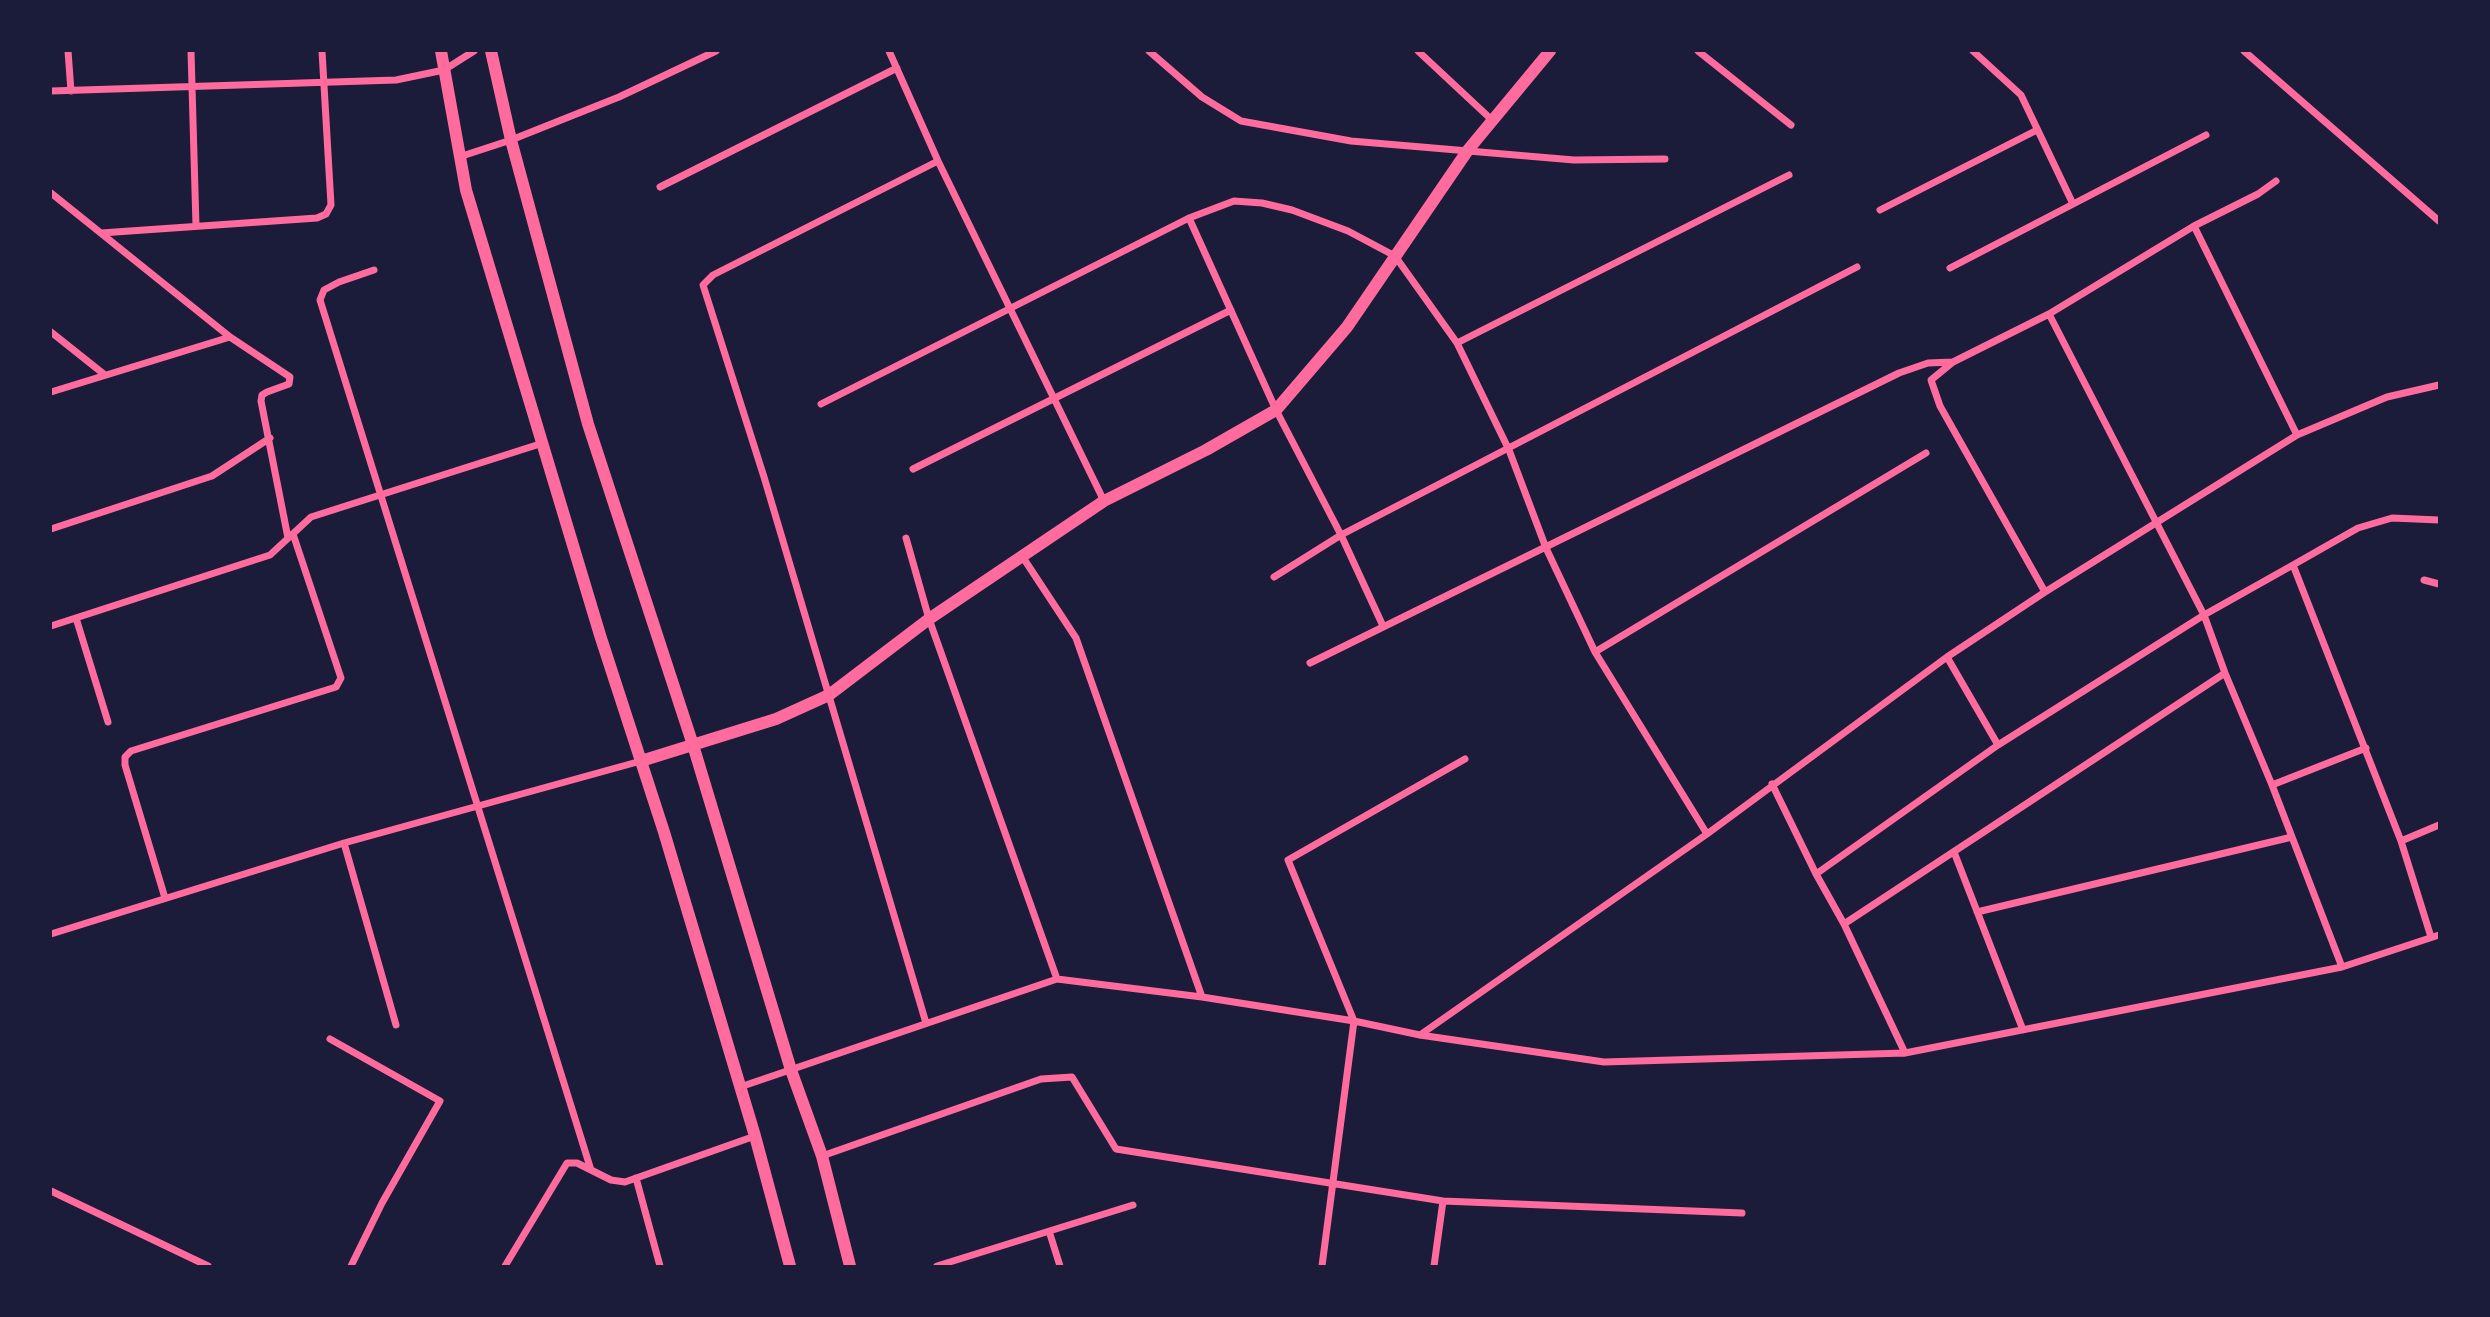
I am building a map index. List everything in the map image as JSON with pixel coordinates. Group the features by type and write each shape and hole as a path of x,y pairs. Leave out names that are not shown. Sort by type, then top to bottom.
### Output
{"street":[{"path":"68,51 71,91"},
{"path":"191,51 196,226"},
{"path":"101,233 317,218 326,214 331,205 322,51"},
{"path":"441,51 466,190 755,1136 790,1266"},
{"path":"51,91 396,80 444,70 474,51"},
{"path":"491,51 510,140 588,424 693,745 791,1070 822,1156 850,1266"},
{"path":"460,157 619,97 716,51"},
{"path":"889,51 938,161 1104,501"},
{"path":"1149,51 1202,97 1241,121 1351,141 1574,160 1665,159"},
{"path":"1418,51 1493,121"},
{"path":"51,934 344,843 641,761 776,719 829,695 929,619 1104,501 1206,450 1276,410 1347,327 1468,150 1550,51"},
{"path":"1698,51 1791,125"},
{"path":"1973,51 2021,95 2073,204"},
{"path":"2244,51 2439,221"},
{"path":"660,187 897,68"},
{"path":"1880,210 2038,130"},
{"path":"1950,268 2206,135"},
{"path":"926,1023 703,285 713,275 938,161"},
{"path":"1457,343 1789,175"},
{"path":"2045,592 1940,406 1931,380 1952,362 2049,314 2193,226 2258,194 2276,181"},
{"path":"51,193 230,337 290,377 289,384 262,396 261,401 291,536 341,671 336,687 131,751 125,757 124,765 165,898"},
{"path":"821,404 1189,218 1234,201 1262,203 1292,210 1348,231 1395,256 1457,343 1508,450 1546,548 1595,652 1707,834"},
{"path":"1189,218 1276,410 1341,535 1383,626"},
{"path":"2193,226 2297,435"},
{"path":"1275,577 1341,535 1857,267"},
{"path":"374,270 338,282 324,290 320,300 591,1170"},
{"path":"913,469 1231,310"},
{"path":"2049,314 2204,615 2342,967"},
{"path":"51,332 105,376"},
{"path":"51,392 230,337"},
{"path":"1310,663 1899,373 1928,363 1952,362"},
{"path":"1420,1035 1707,834 1947,657 2045,592 2297,435 2387,397 2439,385"},
{"path":"51,529 212,476 270,438"},
{"path":"51,626 270,555 311,517 542,443"},
{"path":"1595,652 1926,453"},
{"path":"1816,874 1998,745 2204,615 2358,528 2392,518 2439,520"},
{"path":"906,538 929,619 1057,979"},
{"path":"1022,556 1076,638 1202,997"},
{"path":"740,1087 1057,979 1202,997 1354,1021 1420,1035 1604,1062 1905,1053 2342,967 2435,936 2401,841 2293,565"},
{"path":"2424,580 2439,584"},
{"path":"76,618 108,722"},
{"path":"1947,657 1998,745"},
{"path":"1844,924 2225,673"},
{"path":"2272,785 2365,748"},
{"path":"1322,1266 1354,1021 1288,860 1465,760"},
{"path":"1772,784 1844,924 1905,1053"},
{"path":"2401,841 2439,825"},
{"path":"1977,912 2292,837"},
{"path":"344,843 396,1025"},
{"path":"1954,852 2023,1030"},
{"path":"330,1039 440,1101 382,1203 351,1266"},
{"path":"822,1156 1041,1079 1072,1077 1116,1149 1443,1201 1742,1213"},
{"path":"505,1266 567,1163 577,1163 619,1182 755,1136"},
{"path":"636,1178 660,1266"},
{"path":"51,1191 208,1266"},
{"path":"1434,1266 1443,1201"},
{"path":"937,1266 1133,1205"},
{"path":"1049,1231 1060,1266"}]}
